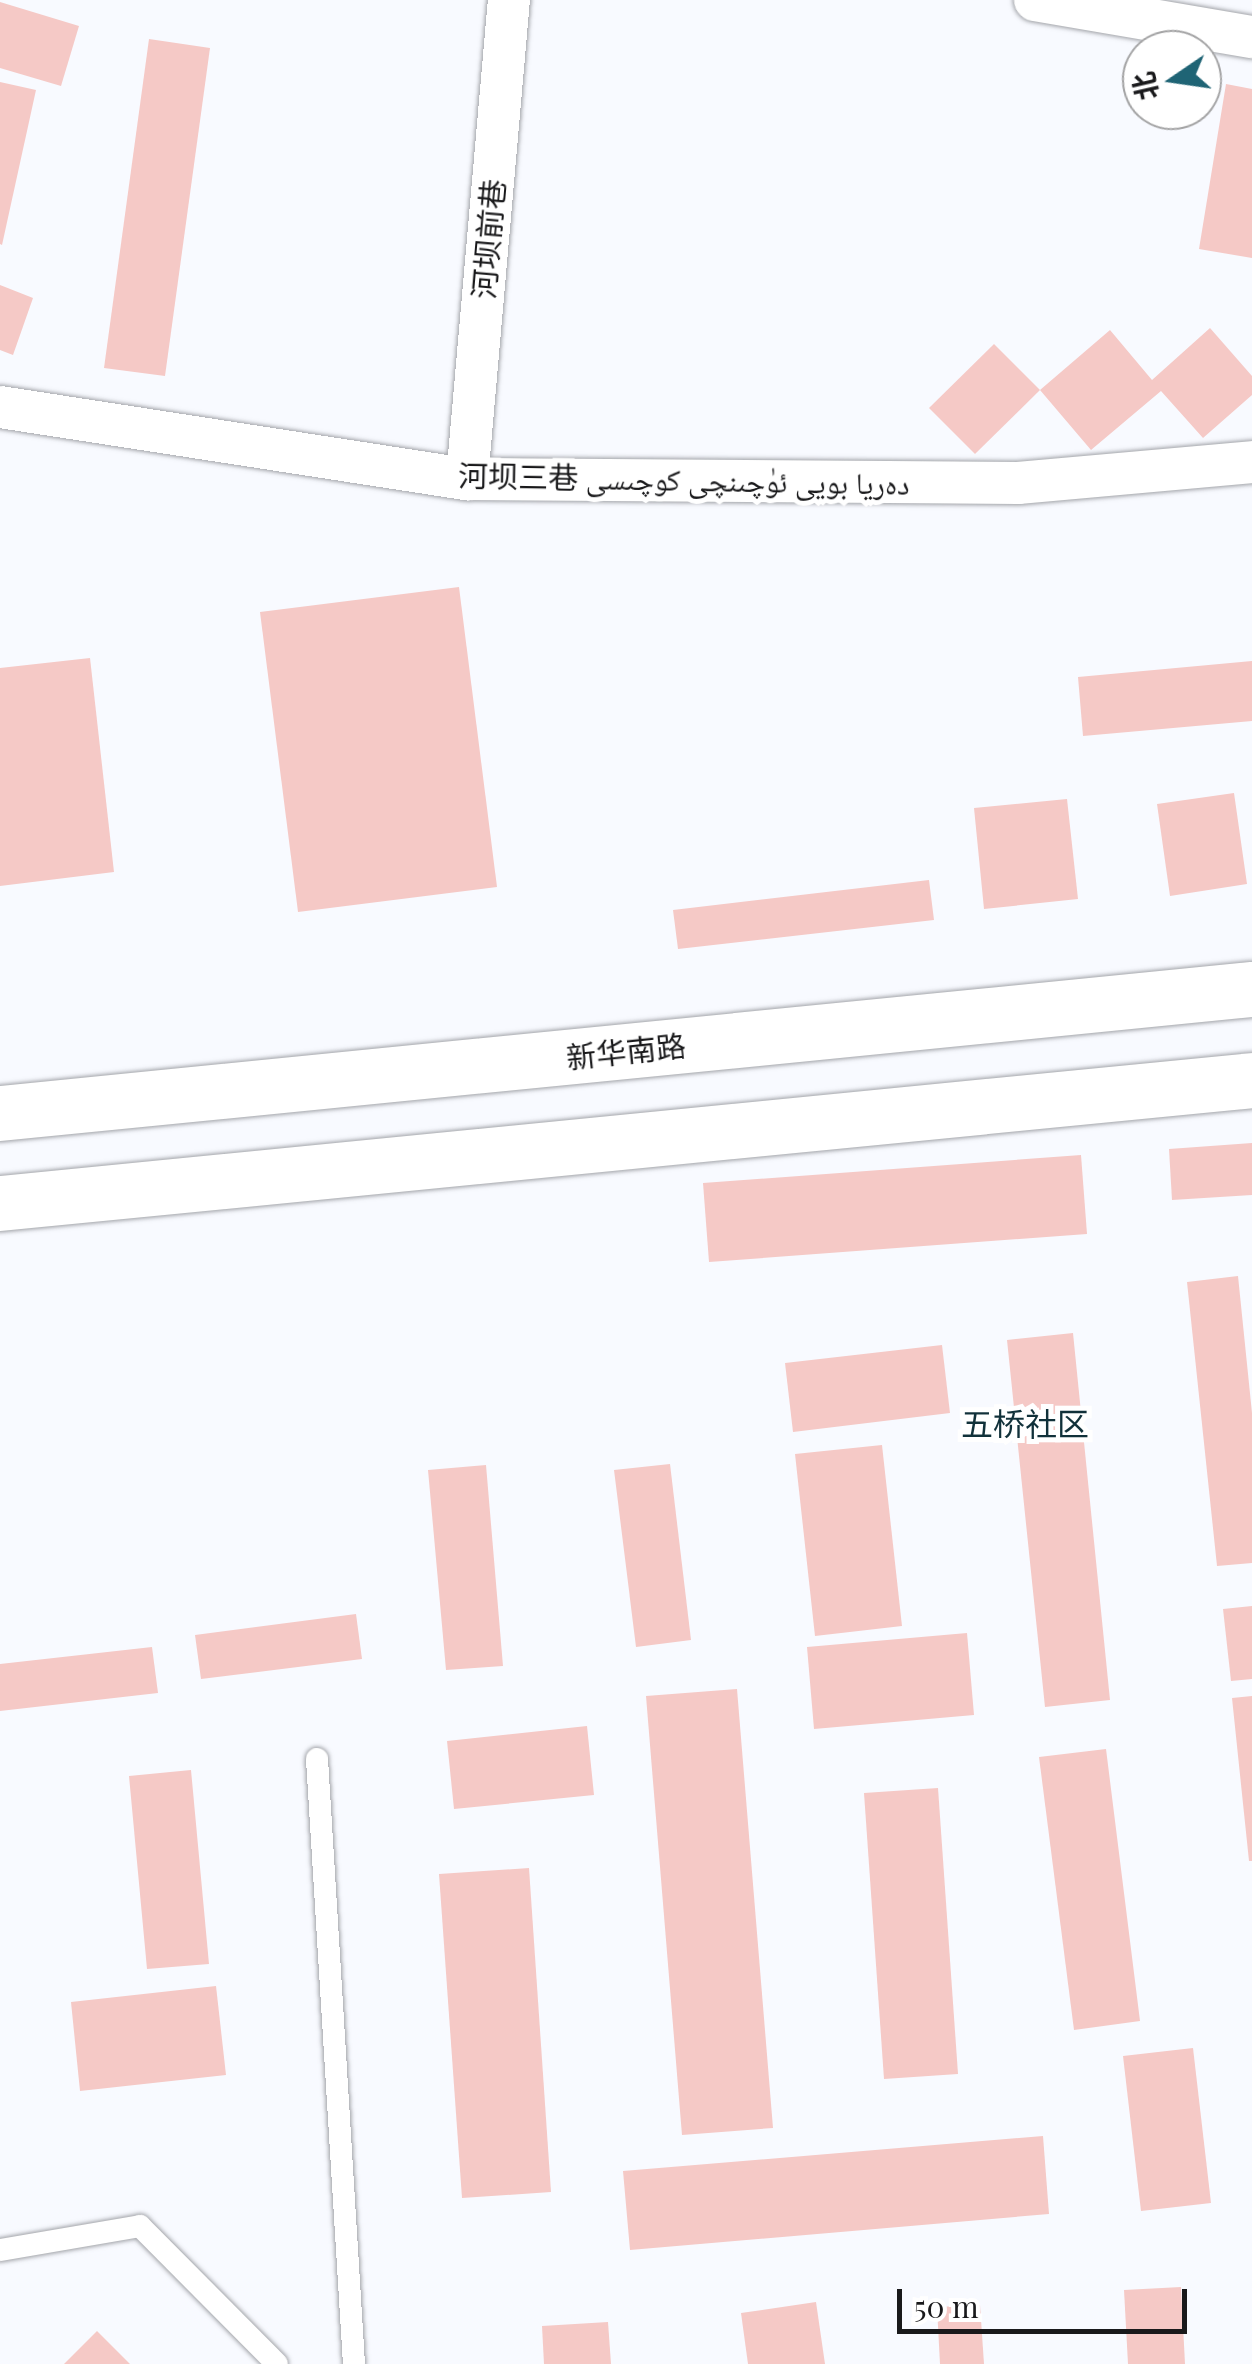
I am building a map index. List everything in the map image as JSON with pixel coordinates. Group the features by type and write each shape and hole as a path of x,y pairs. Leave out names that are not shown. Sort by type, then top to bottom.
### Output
{"main road":[{"name":"新华南路","path":"0,1113 1252,989"},
{"path":"0,1204 1252,1080"}],"street":[{"name":"河坝前巷","path":"468,479 509,0"},
{"path":"1035,0 1252,37"},
{"name":"河坝三巷 دەريا بويى ئۈچىنچى كوچىسى","path":"0,407 468,479 1018,483 1252,462"}],"lane":[{"path":"316,1759 354,2364"},
{"path":"0,2250 140,2226 276,2364"}],"building":[{"path":"0,2 79,26 61,86 0,68"},
{"path":"149,39 210,48 165,376 104,368"},
{"path":"0,82 36,90 2,245 0,244"},
{"path":"1226,84 1252,89 1252,258 1199,249 1218,130 1222,130"},
{"path":"0,285 33,298 13,355 0,350"},
{"path":"1210,328 1252,376 1252,395 1203,438 1161,391 1091,450 1040,390 1110,330 1152,380"},
{"path":"994,344 1040,390 975,454 929,408"},
{"path":"459,587 497,887 298,912 260,612"},
{"path":"90,658 114,872 0,886 0,668"},
{"path":"1252,661 1252,721 1083,736 1078,677"},
{"path":"1234,793 1247,884 1170,896 1157,804"},
{"path":"1067,799 1078,899 984,909 974,808"},
{"path":"929,880 934,920 678,949 673,910"},
{"path":"1252,1143 1252,1195 1172,1200 1169,1149"},
{"path":"1081,1155 1087,1234 709,1262 703,1183"},
{"path":"1238,1276 1252,1413 1252,1563 1217,1566 1187,1282"},
{"path":"1073,1333 1110,1700 1045,1707 1007,1340"},
{"path":"942,1345 950,1413 793,1432 785,1363"},
{"path":"882,1445 902,1626 815,1636 795,1454"},
{"path":"670,1464 691,1640 636,1647 614,1470"},
{"path":"486,1465 503,1666 446,1670 428,1470"},
{"path":"1252,1606 1252,1679 1231,1681 1223,1609"},
{"path":"356,1614 362,1659 201,1679 195,1635"},
{"path":"967,1633 974,1715 814,1729 807,1647"},
{"path":"152,1647 158,1693 0,1711 0,1664"},
{"path":"737,1689 773,2128 682,2135 646,1696"},
{"path":"1252,1696 1252,1861 1249,1861 1232,1698"},
{"path":"587,1726 594,1795 454,1809 447,1741"},
{"path":"1106,1749 1140,2021 1074,2030 1039,1757"},
{"path":"191,1770 209,1964 147,1969 129,1776"},
{"path":"938,1788 958,2074 884,2079 864,1793"},
{"path":"529,1868 551,2192 462,2198 439,1874"},
{"path":"216,1986 226,2075 80,2091 71,2002"},
{"path":"1193,2048 1211,2203 1141,2211 1123,2056"},
{"path":"1043,2136 1049,2214 630,2250 623,2171"},
{"path":"1181,2287 1185,2364 1128,2364 1124,2290"},
{"path":"816,2302 825,2364 748,2364 741,2313"},
{"path":"980,2305 984,2364 940,2364 937,2307"},
{"path":"608,2322 611,2364 544,2364 542,2326"},
{"path":"97,2331 130,2364 64,2364"}],"district":[{"name":"五桥社区","path":"1025,1423"}]}
